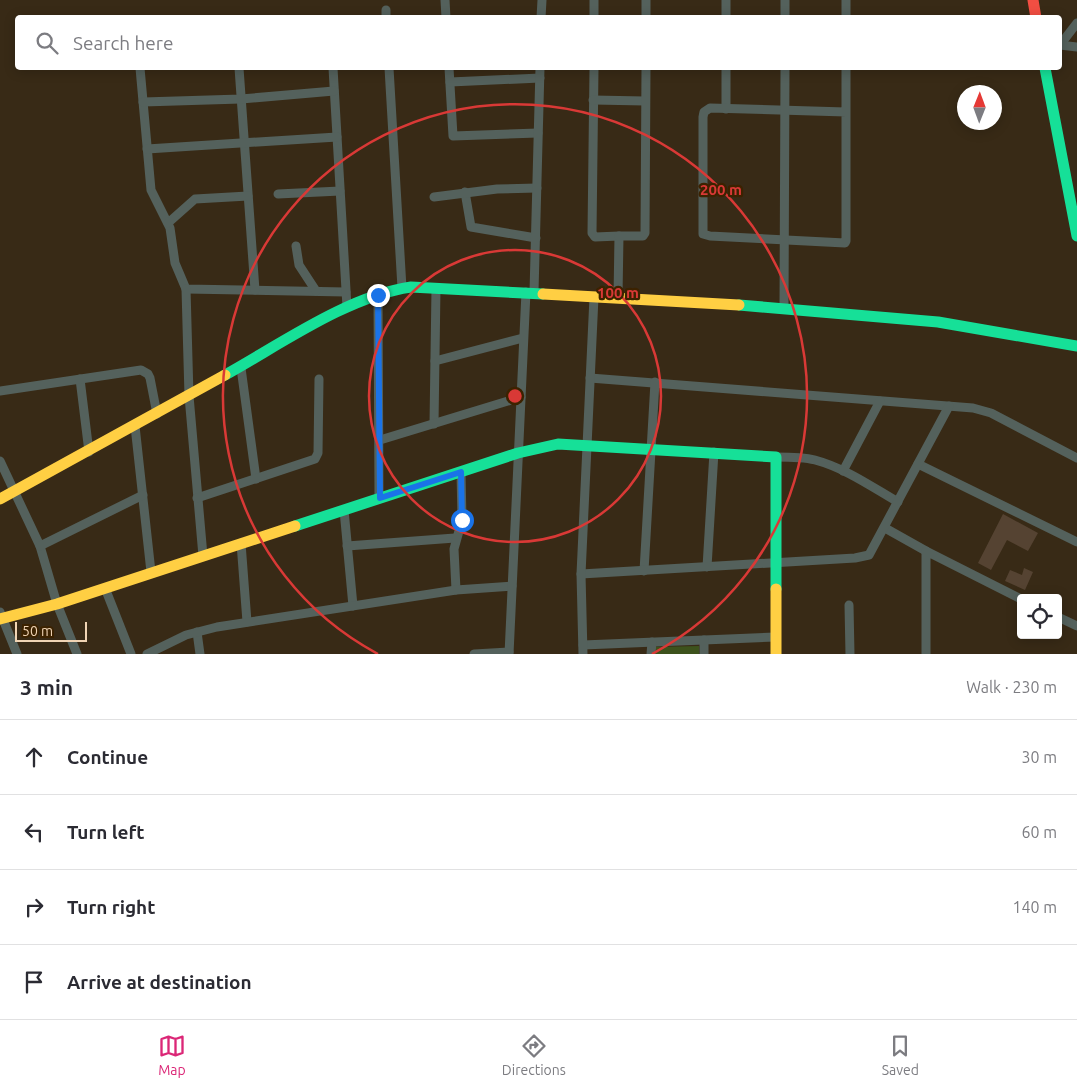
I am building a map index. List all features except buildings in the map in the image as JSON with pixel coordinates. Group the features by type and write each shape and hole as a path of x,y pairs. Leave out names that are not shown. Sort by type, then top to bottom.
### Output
{"street":[{"path":"445,0 446,15"},
{"path":"541,15 542,0"},
{"path":"594,0 594,15"},
{"path":"646,0 646,15"},
{"path":"726,0 726,15"},
{"path":"785,0 785,15"},
{"path":"846,0 846,15"},
{"path":"1033,0 1036,15"},
{"path":"1062,42 1077,23"},
{"path":"1062,45 1077,47"},
{"path":"140,70 151,190 168,223 175,263 186,289 189,396 203,556"},
{"path":"239,70 255,290"},
{"path":"333,70 347,307"},
{"path":"389,70 402,288"},
{"path":"449,70 453,136 538,133"},
{"path":"474,654 509,653 523,338 536,238 540,70"},
{"path":"594,70 592,233 595,237 642,236 645,233 646,70"},
{"path":"726,70 726,109"},
{"path":"784,308 785,70"},
{"path":"846,70 846,112 845,244 784,242 703,234 704,112 710,108 846,112"},
{"path":"1045,70 1077,235"},
{"path":"450,82 540,78"},
{"path":"143,102 241,99 334,91"},
{"path":"593,100 646,101"},
{"path":"147,148 244,144 337,137"},
{"path":"434,198 465,192 537,188"},
{"path":"278,194 340,190"},
{"path":"465,192 471,227 536,238"},
{"path":"168,223 195,199 248,196"},
{"path":"618,297 619,236"},
{"path":"296,246 299,265 316,291"},
{"path":"0,499 241,368 347,307 402,288 530,292 784,308 938,322 1077,346"},
{"path":"434,424 436,288"},
{"path":"186,289 346,292"},
{"path":"378,295 380,498"},
{"path":"594,296 581,574 583,649 652,642 775,637"},
{"path":"435,361 523,338"},
{"path":"241,368 256,479"},
{"path":"0,391 80,379 145,372 150,378 157,414"},
{"path":"590,378 973,408 991,413 1077,458"},
{"path":"80,379 89,452"},
{"path":"198,498 317,456 319,379"},
{"path":"644,571 655,382"},
{"path":"380,440 520,397"},
{"path":"843,470 880,400"},
{"path":"581,574 865,556 872,551 885,528 949,406"},
{"path":"135,426 151,572"},
{"path":"17,654 1,616 57,604 518,453 552,445 714,452 814,460 843,470 898,502"},
{"path":"707,567 714,452"},
{"path":"776,457 774,563 776,654"},
{"path":"0,461 40,546 57,604 77,654"},
{"path":"918,464 1077,542"},
{"path":"456,590 455,538 462,520 461,472"},
{"path":"40,546 143,495"},
{"path":"344,510 353,606"},
{"path":"885,528 1017,597"},
{"path":"347,546 455,538"},
{"path":"241,544 247,622"},
{"path":"926,551 926,654"},
{"path":"146,654 197,632 247,622 456,590 512,586"},
{"path":"105,588 130,654"},
{"path":"849,605 850,654"},
{"path":"1062,620 1077,626"},
{"path":"197,632 200,654"},
{"path":"704,640 704,654"},
{"path":"651,654 652,642"}],"green space":[{"path":"699,646 699,654 656,654 656,647"}],"traffic: fast":[{"path":"1045,70 1077,236"},
{"path":"225,375 315,323 363,300 387,292 411,287 543,294"},
{"path":"739,305 938,322 1077,346"},
{"path":"295,526 518,453 558,444 776,457 776,589"}],"traffic: slow":[{"path":"543,294 739,305"},
{"path":"0,499 225,375"},
{"path":"0,619 57,604 295,526"},
{"path":"776,589 776,654"}],"traffic: jam":[{"path":"1033,0 1036,15"}],"route":[{"path":"378,295 380,498 461,472 462,520"}]}
